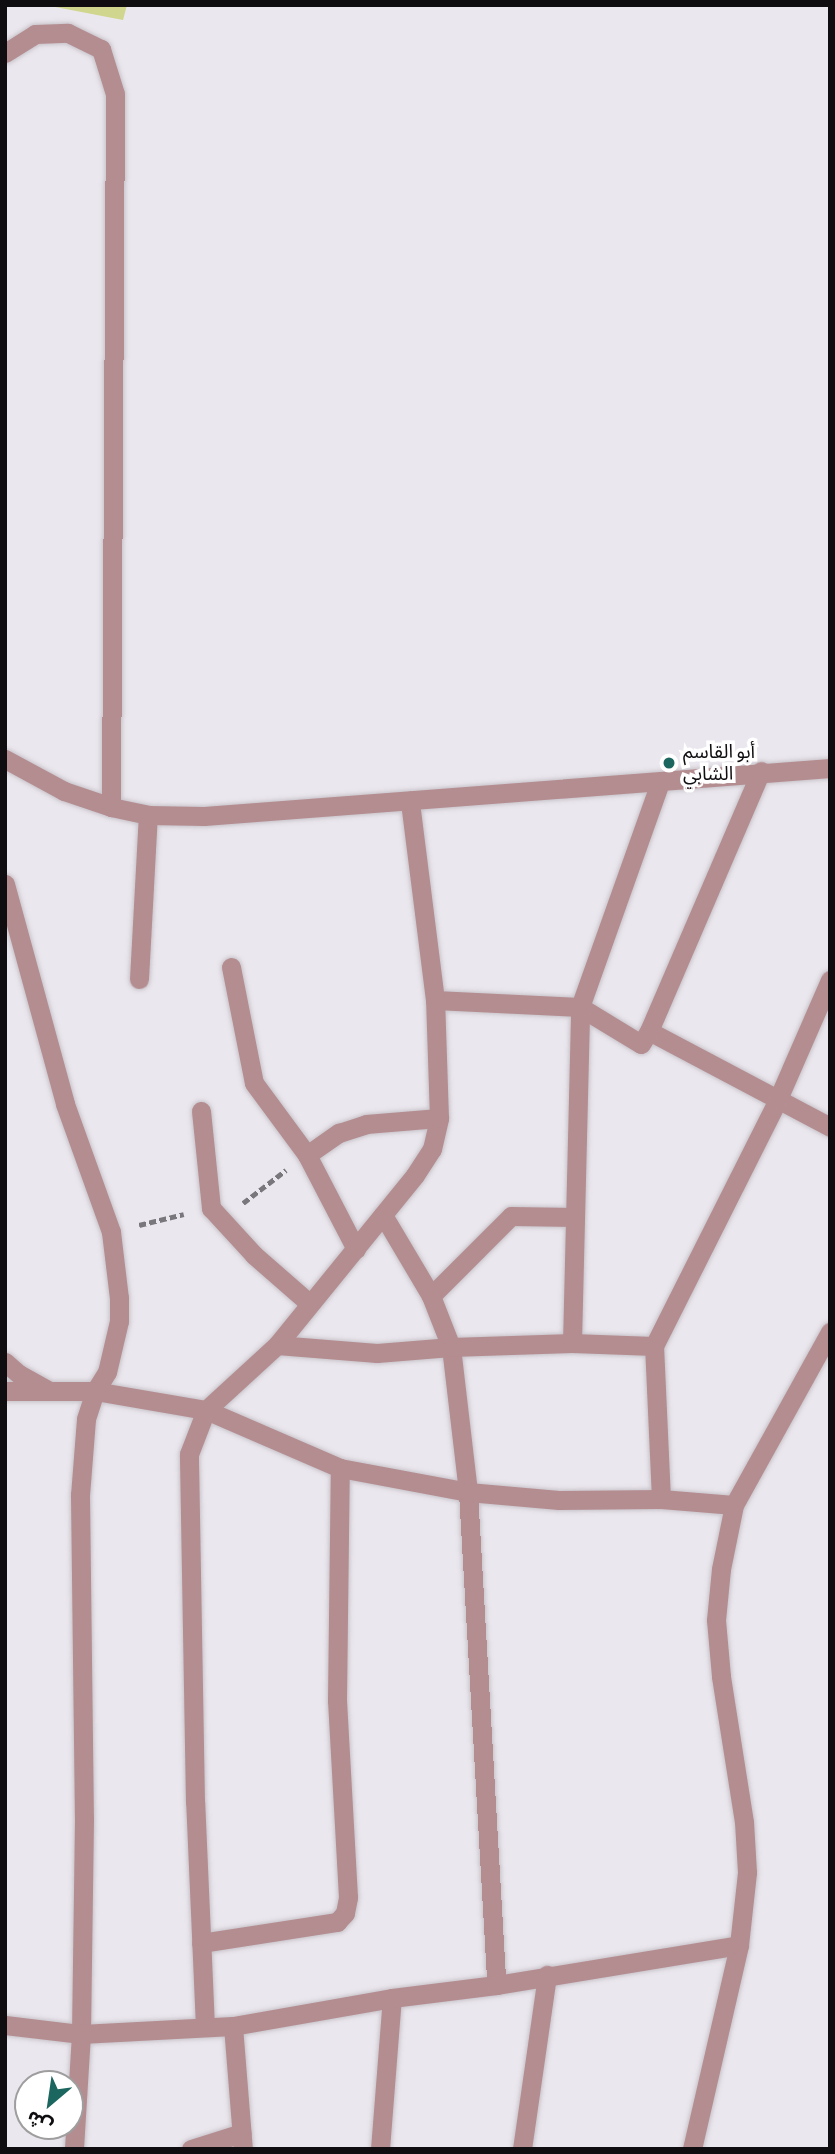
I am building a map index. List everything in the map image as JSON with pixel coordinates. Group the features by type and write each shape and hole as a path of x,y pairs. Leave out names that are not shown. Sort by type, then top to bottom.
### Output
{"street":[{"path":"5,53 34,34 68,33 101,49 116,94 111,807"},
{"path":"5,759 64,791 111,807 148,815 204,817 660,782 761,771 830,768"},
{"path":"435,1000 580,1007 641,1044 761,771"},
{"path":"572,1343 580,1007 660,782"},
{"path":"205,2027 189,1555 189,1454 206,1410 277,1345 309,1303 356,1250 432,1149 439,1118 435,1000 410,801"},
{"path":"139,979 148,815"},
{"path":"5,884 65,1104 111,1232 119,1321 107,1372 95,1391 86,1419 80,1495 84,1819 81,2034 74,2149"},
{"path":"231,967 254,1083 307,1155 356,1250"},
{"path":"661,1499 654,1346 778,1099 830,980"},
{"path":"649,1031 830,1128"},
{"path":"201,1111 216,1213 254,1255 309,1303"},
{"path":"307,1155 339,1133 366,1124 439,1118"},
{"path":"383,1215 431,1296 451,1347 468,1492 496,1985"},
{"path":"431,1296 511,1216 575,1217"},
{"path":"692,2149 738,1945 747,1872 744,1822 721,1676 716,1620 721,1569 734,1505 830,1332"},
{"path":"277,1345 377,1353 451,1347 572,1343 654,1346"},
{"path":"5,1362 19,1374 49,1391"},
{"path":"5,1391 95,1391 206,1410 340,1468 468,1492 559,1500 661,1499 734,1505"},
{"path":"201,1943 337,1922 345,1913 348,1897 337,1700 340,1468"},
{"path":"5,2025 81,2034 233,2026 392,1997 496,1985 738,1945"},
{"path":"522,2149 547,1975"},
{"path":"380,2149 392,1997"},
{"path":"191,2149 242,2141 233,2026"}],"path":[{"path":"111,1232 216,1213 307,1155"}],"green space":[{"path":"45,5 127,5 123,20"}],"place":[{"name":"أبو القاسم الشابي","path":"669,763"}]}
